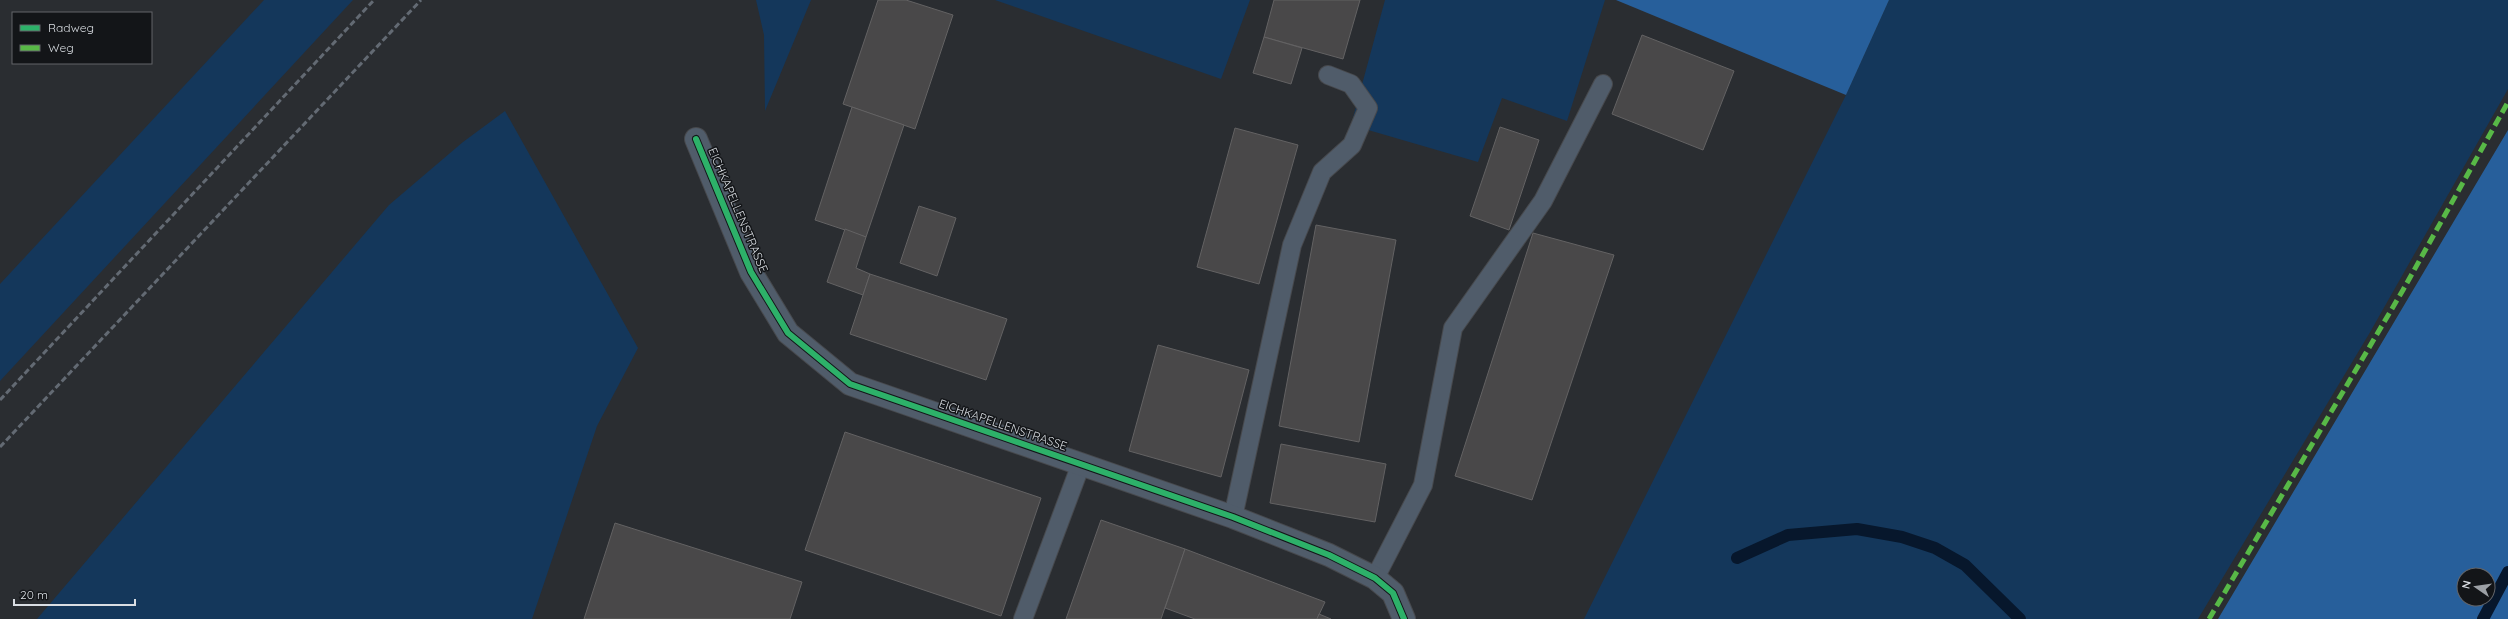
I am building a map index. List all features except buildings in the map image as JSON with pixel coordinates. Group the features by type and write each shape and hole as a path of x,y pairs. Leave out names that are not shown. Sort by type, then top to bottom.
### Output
{"street":[{"name":"EICHKAPELLENSTRASSE","path":"696,139 751,272 788,333 850,384 1233,517 1329,556 1375,578 1393,593 1404,619"}],"lane":[{"path":"1233,517 1292,245 1322,172 1352,145 1368,108 1351,84 1328,75"},
{"path":"1375,578 1423,485 1453,328 1543,201 1603,84"},
{"path":"1023,619 1081,464"}],"shaded area":[{"path":"264,0 353,0 0,381 0,284"},
{"path":"756,0 811,0 765,111 764,35"},
{"path":"995,0 1250,0 1221,79"},
{"path":"1385,0 1605,0 1567,121 1502,98 1478,162 1351,125"},
{"path":"1616,0 1889,0 1846,95"},
{"path":"1889,0 2508,0 2508,89 2369,334 2198,619 1584,619 1846,95"},
{"path":"505,111 638,348 597,426 532,619 37,619 389,205 463,142"},
{"path":"2508,130 2508,619 2218,619"}],"waterway":[{"path":"1737,558 1788,535 1857,529 1902,537 1935,548 1965,565 2020,619"},
{"path":"2483,619 2508,572"}],"railway":[{"path":"0,400 374,0"},
{"path":"0,447 421,0"}],"marked path":[{"path":"2209,619 2403,290 2508,102"}],"cycle path":[{"path":"696,139 751,272 788,333 850,384 1233,517 1329,555 1375,578 1393,593 1404,619"}]}
